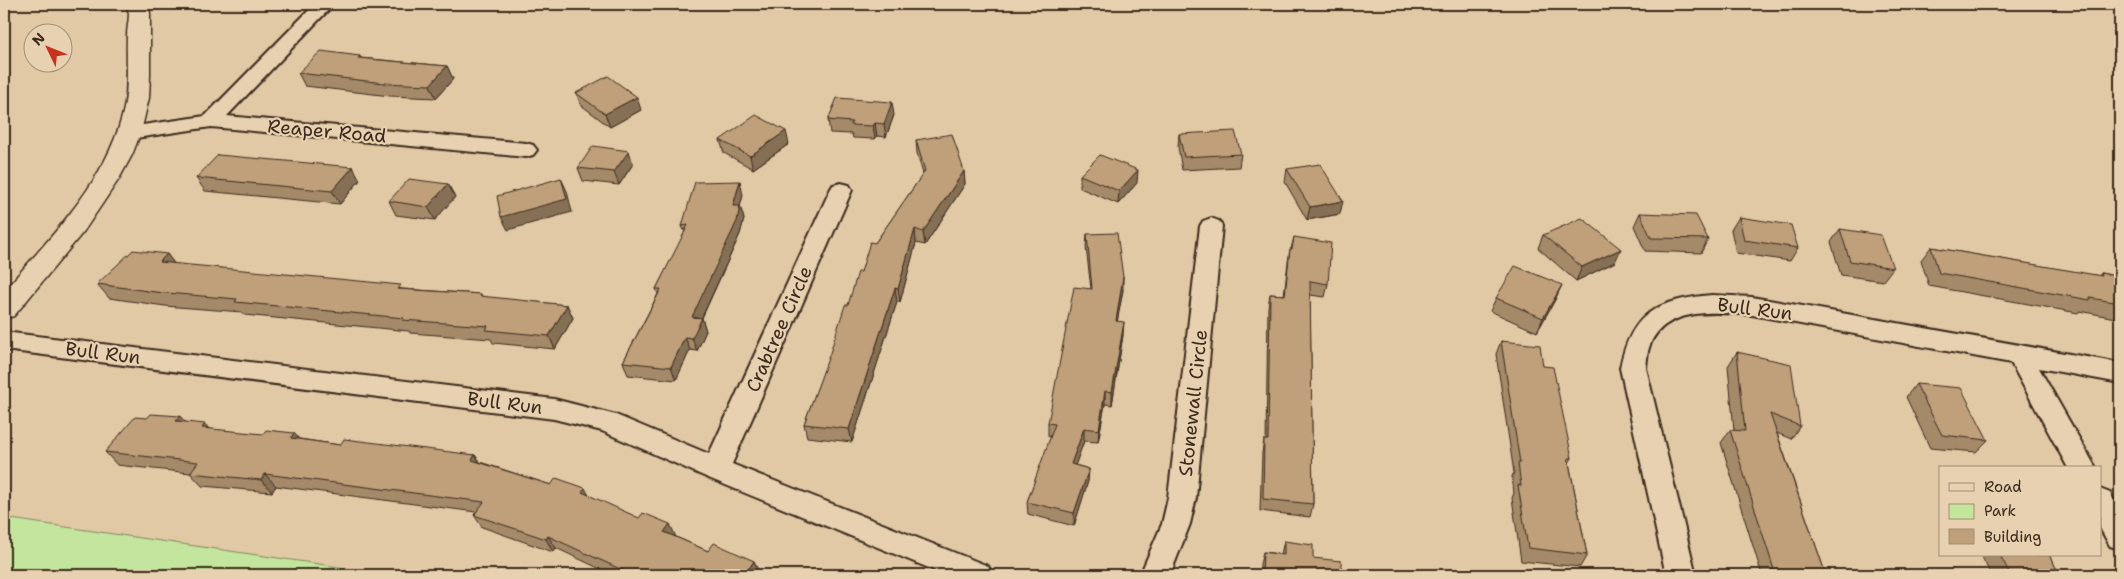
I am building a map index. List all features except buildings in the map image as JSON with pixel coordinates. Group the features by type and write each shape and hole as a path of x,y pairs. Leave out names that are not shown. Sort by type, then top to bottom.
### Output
{"street":[{"path":"119,4 126,22 138,36"},
{"path":"4,309 95,196 116,161 129,133 138,94 140,68 138,36 140,10 137,4"},
{"path":"211,121 324,4"},
{"name":"Reaper Road","path":"129,133 211,121 526,150"},
{"name":"Crabtree Circle","path":"716,468 841,190"},
{"name":"Stonewall Circle","path":"1155,575 1176,524 1182,498 1211,226"},
{"name":"Bull Run","path":"1680,575 1633,368 1637,343 1643,331 1656,320 1680,308 1722,303 1752,306 2120,373"},
{"name":"Bull Run","path":"4,341 554,409 607,422 978,575"},
{"path":"2019,354 2081,466"},
{"path":"2102,505 2120,537"}],"green space":[{"path":"4,518 394,575 4,575"}]}
